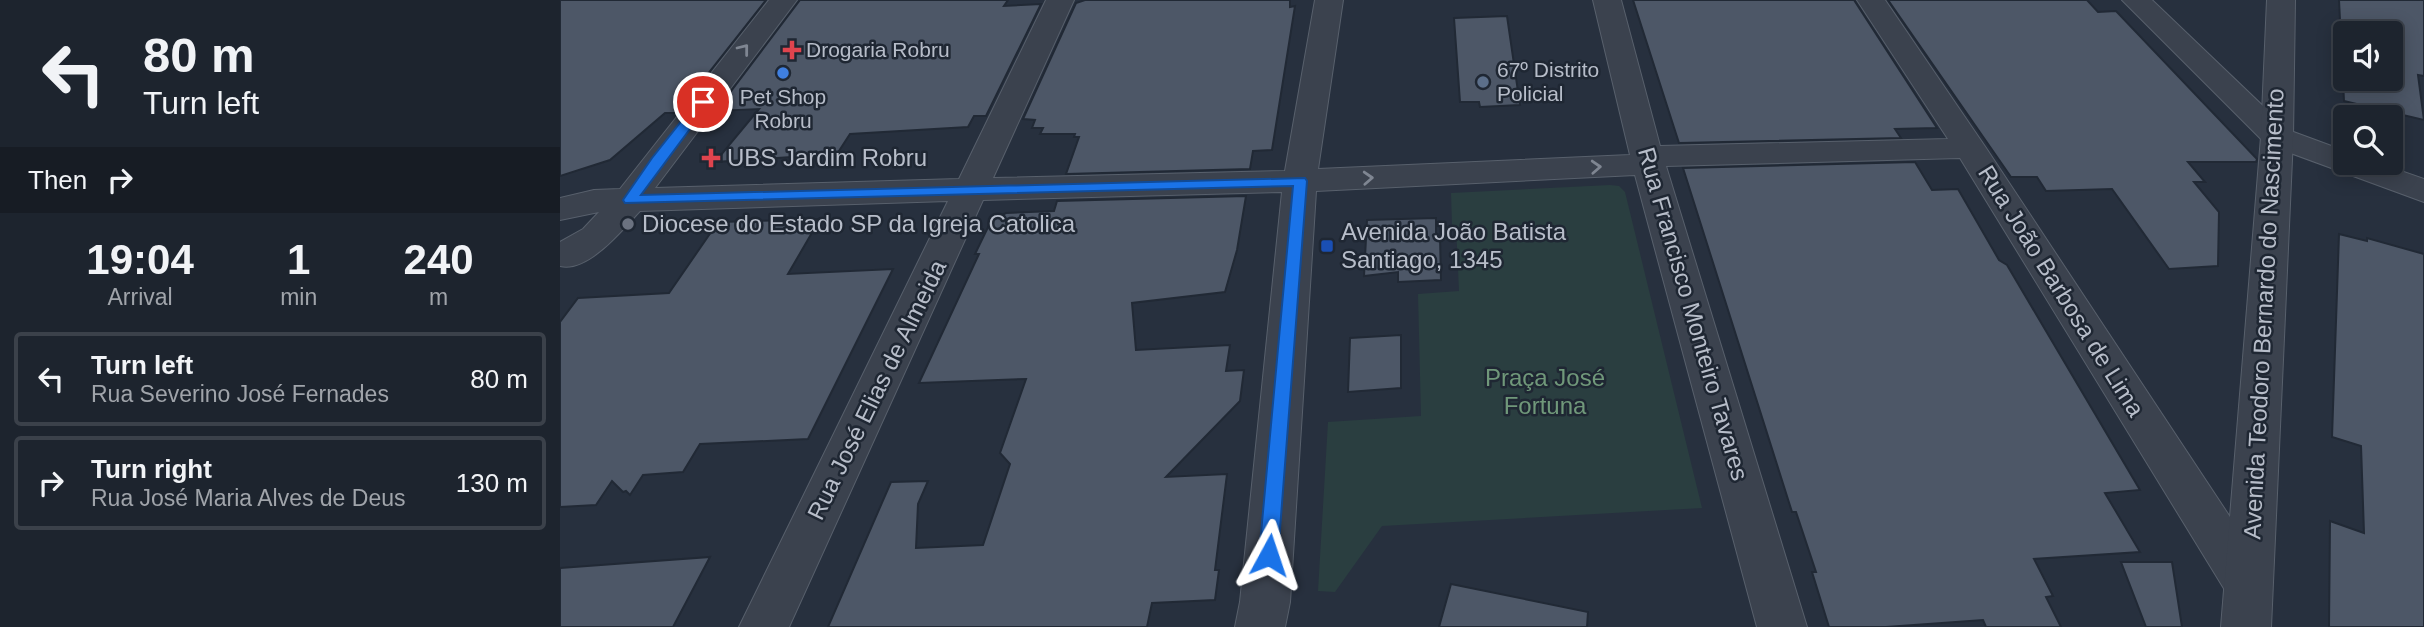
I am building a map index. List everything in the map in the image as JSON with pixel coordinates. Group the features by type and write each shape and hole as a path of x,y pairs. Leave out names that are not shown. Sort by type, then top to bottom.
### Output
{"street":[{"path":"562,251 596,237 630,200 657,161 783,0"},
{"name":"Rua José Elias de Almeida","path":"764,627 1060,0"},
{"path":"1260,627 1265,602 1300,181 1329,0"},
{"name":"Rua Francisco Monteiro Tavares","path":"1607,0 1648,160 1782,627"},
{"name":"Rua João Barbosa de Lima","path":"1871,0 1970,148 2248,585"},
{"path":"2136,0 2277,137 2333,157"},
{"name":"Avenida Teodoro Bernardo do Nascimento","path":"2246,627 2277,137 2281,0"},
{"path":"560,209 594,201 972,188 1300,181 1648,160 1970,148"},
{"path":"2381,175 2424,191"}],"green space":[{"name":"Praça José Fortuna","path":"1619,186 1625,192 1702,508 1382,526 1335,592 1318,591 1328,422 1421,416 1418,294 1459,291 1456,225 1452,225 1451,193"}],"building":[{"path":"560,0 766,0 677,113 665,113 610,160 560,176"},
{"path":"800,0 1008,0 1004,6 1041,4 986,116 974,116 968,127 850,134 837,154 715,162 759,109 716,111"},
{"path":"1085,0 1290,0 1290,7 1295,6 1272,150 1253,151 1250,169 1066,174 1079,137 1074,137 1075,134 1040,134 1043,128 1032,128 1035,120 1023,119 1076,3"},
{"path":"1633,0 1854,0 1937,128 1895,129 1901,138 1679,143"},
{"path":"1888,0 2087,0 2098,12 2116,11 2257,159 2256,162 2188,162 2205,182 2194,182 2219,212 2218,266 2169,269 2112,189 2046,191 2037,177 2011,177"},
{"path":"2339,0 2424,0 2424,76 2418,75 2424,120 2403,115 2403,105 2361,105 2344,101 2344,91 2403,91 2403,21 2340,21"},
{"path":"1507,16 1520,105 1480,107 1479,102 1460,102 1454,18"},
{"path":"1915,162 1932,190 1958,189 1999,260 2007,265 2140,490 2105,493 2140,552 2034,559 2053,596 2046,597 2061,627 1986,627 1983,620 1886,627 1829,627 1812,572 1816,572 1796,512 1792,512 1683,168"},
{"path":"1246,196 1237,250 1225,292 1132,303 1136,350 1230,345 1226,371 1244,370 1240,401 1166,477 1227,474 1215,570 1219,570 1215,600 1152,603 1147,627 828,627 891,482 928,481 918,504 916,548 983,545 1010,464 1000,453 1026,379 919,383 979,254 975,254 991,221 1006,213 1054,211 1057,201"},
{"path":"1436,218 1436,237 1440,236 1441,280 1398,282 1398,272 1364,276 1367,220"},
{"path":"820,219 788,274 893,269 808,439 700,444 683,472 643,475 630,495 612,481 596,505 560,507 560,322 578,298 669,293 718,222"},
{"path":"2339,234 2367,241 2367,238 2424,254 2424,627 2329,627 2330,521 2364,533 2361,446 2332,437"},
{"path":"1401,335 1401,388 1348,392 1350,338"},
{"path":"710,557 673,627 560,627 560,568"},
{"path":"2121,562 2172,562 2182,627 2146,627"},
{"path":"1451,584 1588,612 1587,627 1439,627"}],"place":[{"name":"Drogaria Robru","path":"792,50"},
{"name":"Pet Shop Robru","path":"783,73"},
{"name":"67º Distrito Policial","path":"1483,82"},
{"name":"UBS Jardim Robru","path":"711,158"},
{"name":"Diocese do Estado SP da Igreja Catolica","path":"628,224"},
{"name":"Avenida João Batista Santiago, 1345","path":"1327,246"}],"route":[{"path":"703,102 630,200 972,188 1300,181 1269,555"}]}
